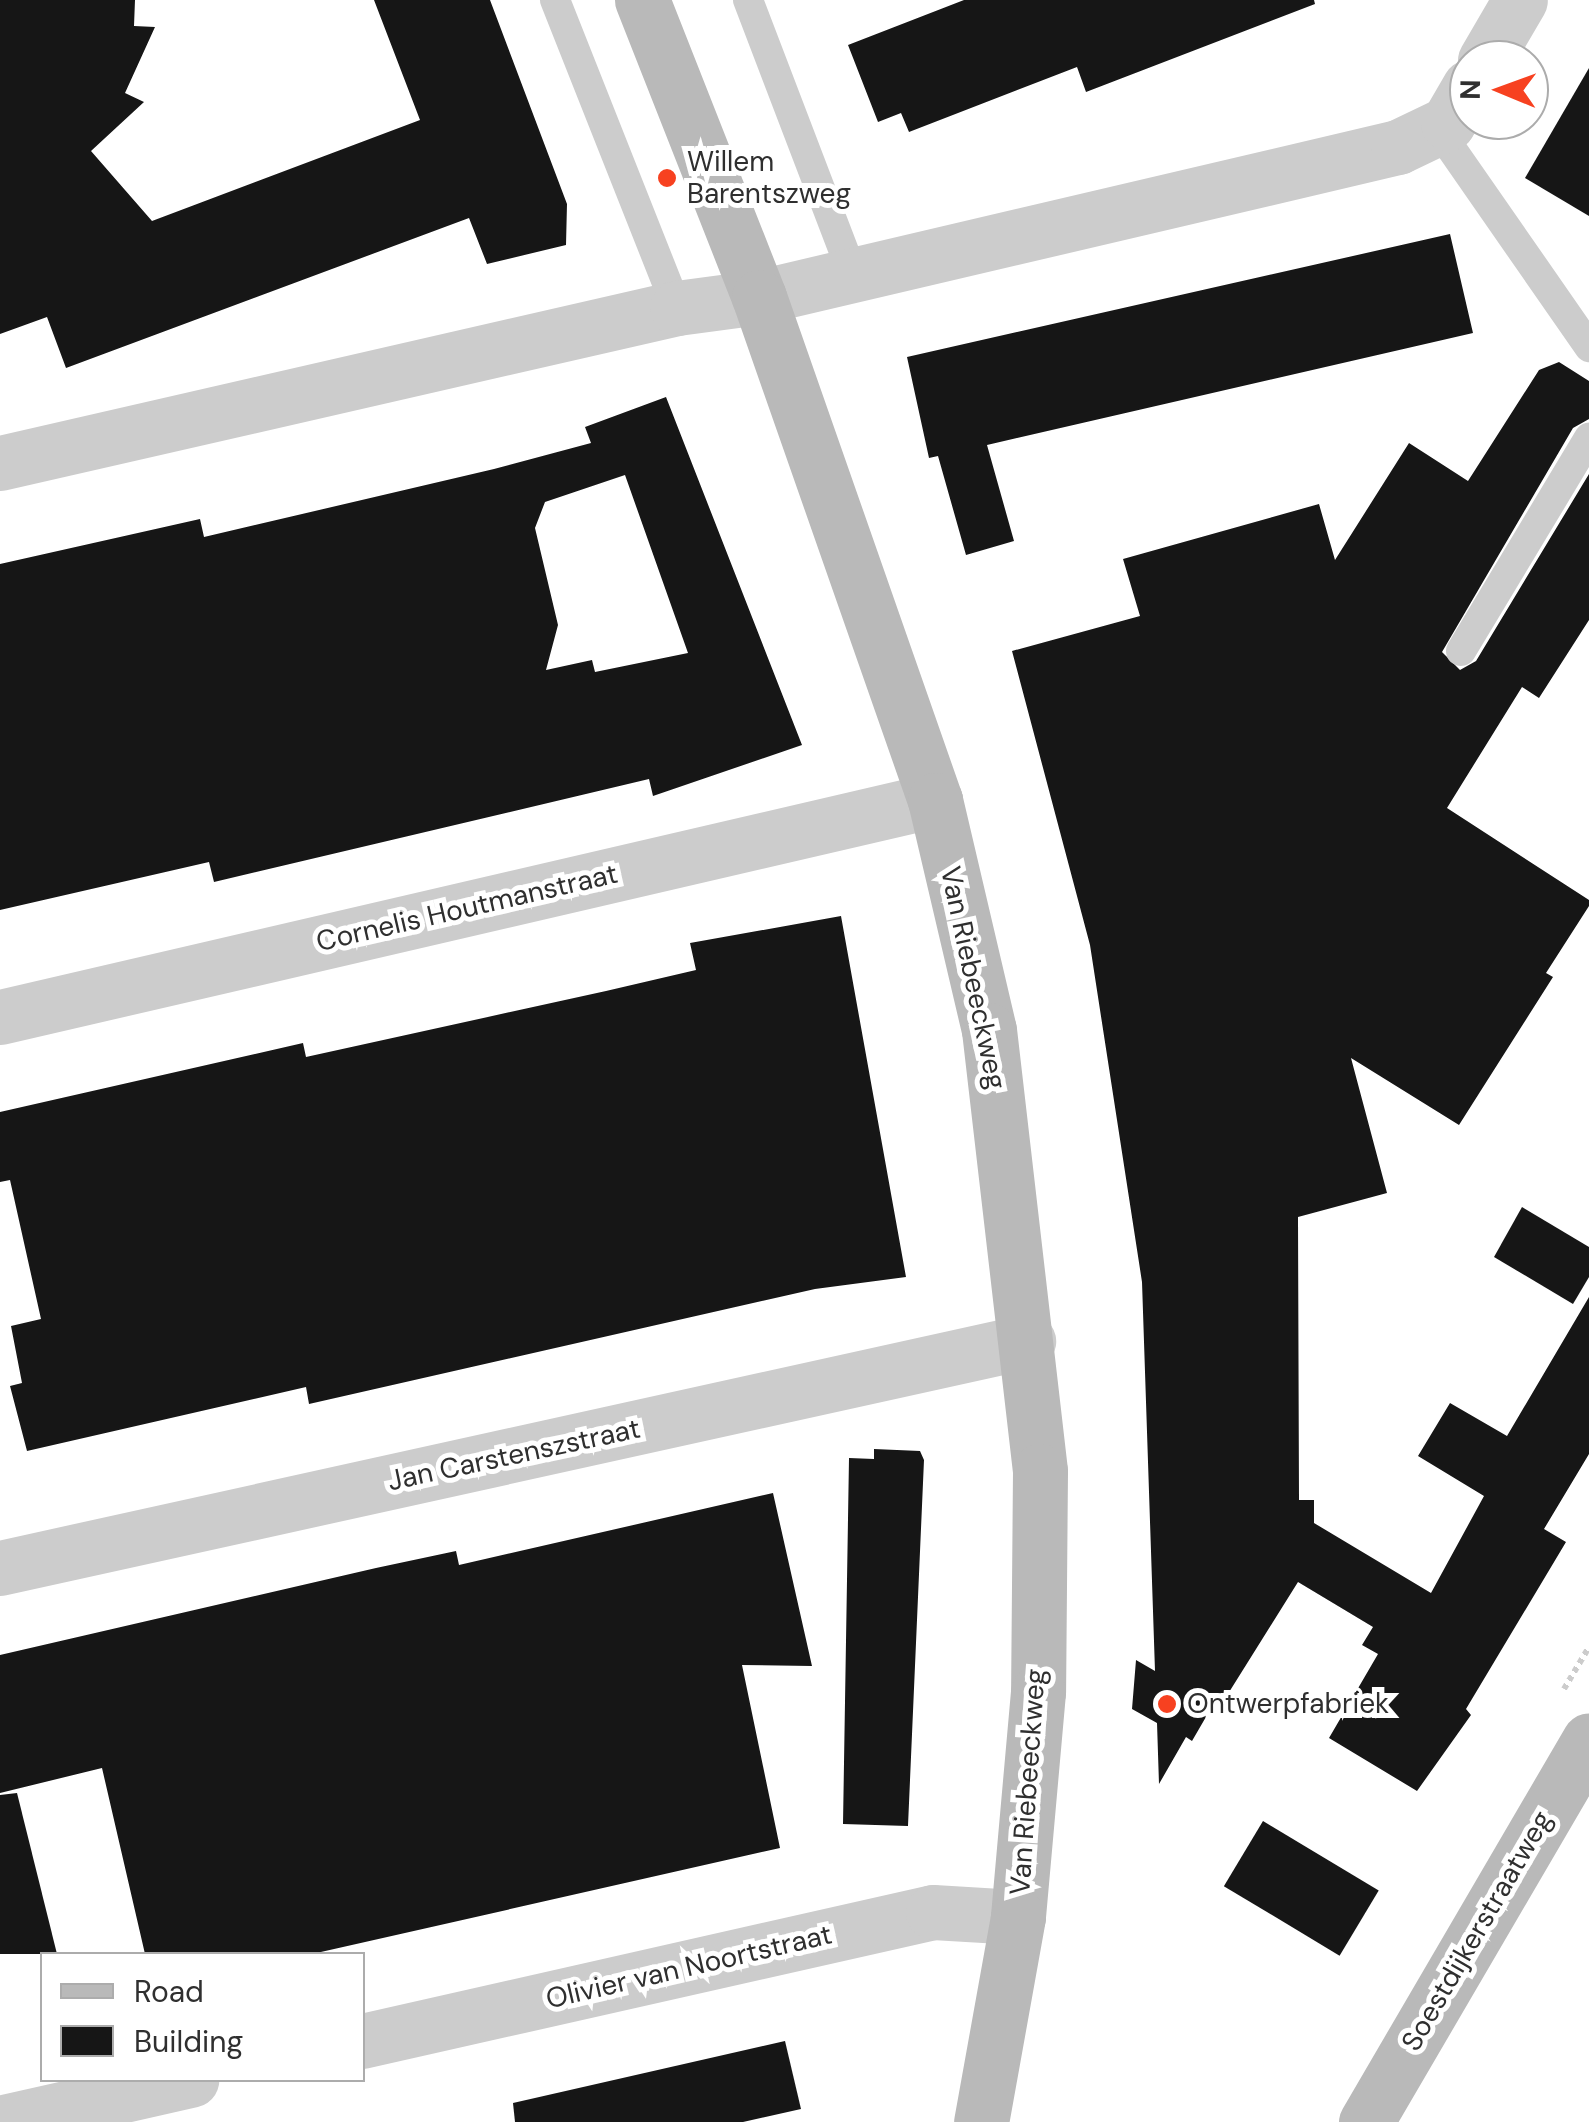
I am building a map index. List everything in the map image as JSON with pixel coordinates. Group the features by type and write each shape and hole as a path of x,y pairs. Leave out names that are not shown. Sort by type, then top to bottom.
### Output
{"street":[{"name":"Van Riebeeckweg","path":"642,0 758,297 935,800 990,1030 1040,1471 1038,1692 1018,1918 981,2122"},
{"path":"1497,40 1520,0"},
{"path":"0,463 676,308 758,297 1398,147 1449,111"},
{"name":"Cornelis Houtmanstraat","path":"0,1016 935,800"},
{"name":"Jan Carstenszstraat","path":"0,1568 1028,1341"},
{"name":"Soestdijkerstraatweg","path":"1366,2122 1589,1740"},
{"name":"Olivier van Noortstraat","path":"365,2040 933,1912 1018,1918"},
{"path":"4,2122 183,2082"}],"lane":[{"path":"555,0 676,308"},
{"path":"748,0 853,275"},
{"path":"1471,140 1589,347"},
{"path":"1461,651 1585,456"}],"building":[{"path":"0,0 135,0 134,26 155,27 125,93 144,102 91,151 152,221 420,120 374,0 490,0 567,204 566,245 487,264 469,218 66,368 47,317 0,334"},
{"path":"964,0 1314,0 1315,4 1086,92 1077,67 909,132 901,113 878,122 848,45"},
{"path":"1589,68 1589,216 1525,178"},
{"path":"1450,234 1473,333 987,445 1014,541 966,555 938,456 929,458 907,357"},
{"path":"1559,362 1589,381 1589,419 1573,428 1442,652 1460,670 1476,661 1589,474 1589,620 1539,698 1522,687 1447,808 1589,900 1589,906 1546,973 1553,977 1459,1125 1351,1058 1387,1193 1298,1217 1299,1500 1314,1500 1314,1523 1431,1593 1484,1496 1418,1456 1450,1403 1507,1436 1589,1297 1589,1454 1544,1529 1566,1542 1466,1709 1471,1715 1417,1791 1329,1738 1378,1654 1362,1645 1373,1627 1298,1582 1216,1713 1210,1710 1192,1741 1186,1737 1159,1784 1157,1723 1132,1709 1136,1660 1155,1671 1142,1282 1090,945 1012,651 1140,616 1123,559 1319,504 1335,560 1409,443 1468,481 1539,370"},
{"path":"666,397 802,745 653,796 649,779 214,882 209,862 0,910 0,564 200,519 204,537 591,443 585,427","holes":["625,475 688,653 595,672 592,660 546,670 558,625 535,528 545,502"]},
{"path":"841,916 906,1277 815,1289 309,1404 306,1387 27,1451 10,1386 22,1383 11,1326 41,1319 10,1180 0,1182 0,1112 303,1043 306,1057 606,991 696,970 690,943"},
{"path":"1522,1207 1589,1247 1589,1277 1573,1304 1494,1257"},
{"path":"874,1449 920,1451 924,1460 908,1826 843,1824 849,1458 874,1459"},
{"path":"773,1493 812,1666 742,1665 780,1848 321,1952 145,1952 102,1768 0,1793 0,1655 456,1551 459,1565"},
{"path":"17,1793 57,1952 0,1954 0,1795"},
{"path":"1263,1821 1379,1891 1340,1956 1224,1886"},
{"path":"785,2041 801,2109 743,2122 515,2122 513,2103"}],"place":[{"name":"Willem Barentszweg","path":"667,178"},
{"name":"Ontwerpfabriek","path":"1167,1704"}]}
